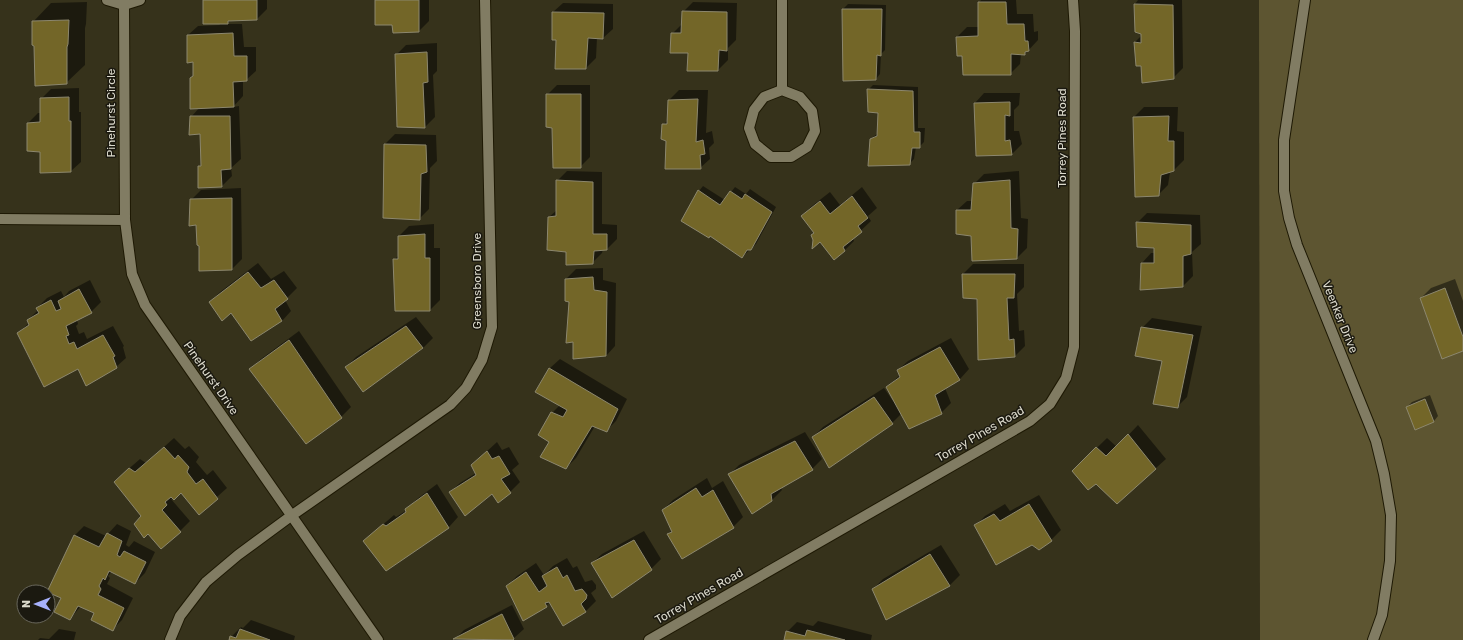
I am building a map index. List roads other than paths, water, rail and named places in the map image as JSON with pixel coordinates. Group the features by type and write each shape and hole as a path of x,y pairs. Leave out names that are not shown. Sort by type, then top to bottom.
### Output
{"street":[{"path":"107,0 124,5 140,0"},
{"name":"Greensboro Drive","path":"170,640 180,616 206,582 238,554 450,405 466,388 482,360 492,327 485,0"},
{"path":"782,0 782,90"},
{"name":"Torrey Pines Road","path":"649,640 1030,421 1050,404 1066,378 1074,347 1075,31 1073,0"},
{"name":"Veenker Drive","path":"1304,0 1284,140 1284,191 1289,218 1297,245 1376,441 1384,474 1391,515 1390,561 1382,615 1373,640"},
{"name":"Pinehurst Circle","path":"124,5 125,220"},
{"path":"782,90 800,96 812,111 815,131 807,147 791,157 771,157 755,144 749,128 754,110 764,97 782,90"},
{"path":"0,219 125,220"},
{"name":"Pinehurst Drive","path":"125,220 132,274 145,306 378,640"}]}
